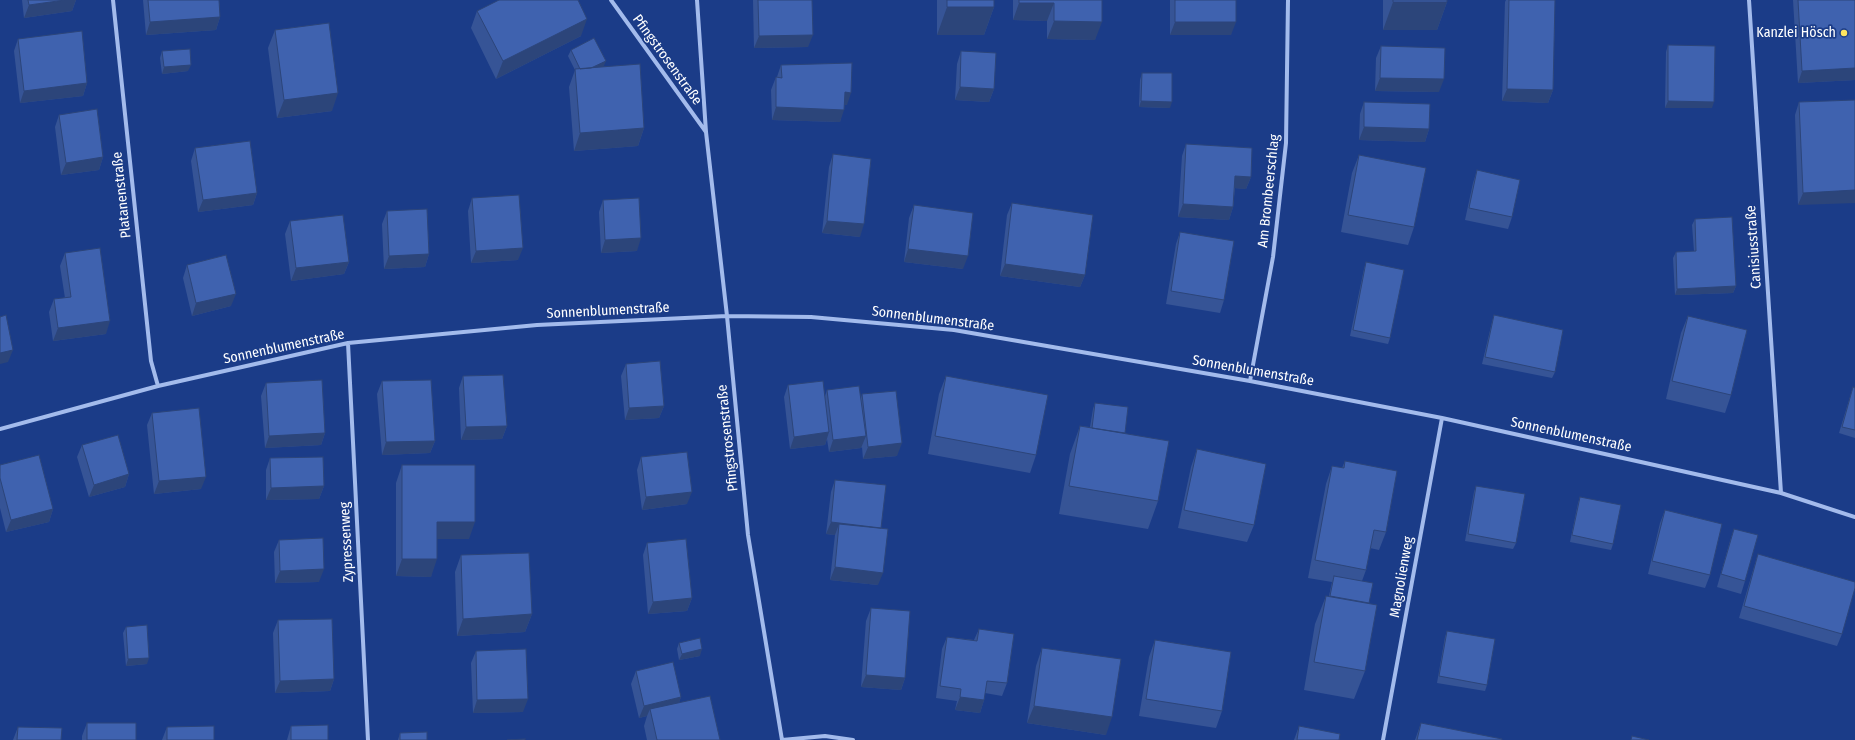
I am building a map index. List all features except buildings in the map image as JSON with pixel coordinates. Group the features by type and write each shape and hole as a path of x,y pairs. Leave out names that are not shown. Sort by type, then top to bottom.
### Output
{"street":[{"name":"Platanenstraße","path":"113,0 151,361 158,386"},
{"name":"Pfingstrosenstraße","path":"611,0 706,132"},
{"name":"Pfingstrosenstraße","path":"697,0 706,132 727,316 748,535 782,740"},
{"name":"Am Brombeerschlag","path":"1250,381 1273,257 1286,143 1288,0"},
{"name":"Canisiusstraße","path":"1748,0 1781,493"},
{"name":"Sonnenblumenstraße","path":"0,429 158,386 348,343 537,325 727,316 811,317 954,330 1250,381 1442,418 1781,493 1855,517"},
{"name":"Zypressenweg","path":"348,343 368,740"},
{"name":"Magnolienweg","path":"1383,740 1442,418"},
{"path":"782,740 825,736 853,740"}],"place":[{"name":"Kanzlei Hösch","path":"1844,33"}]}
